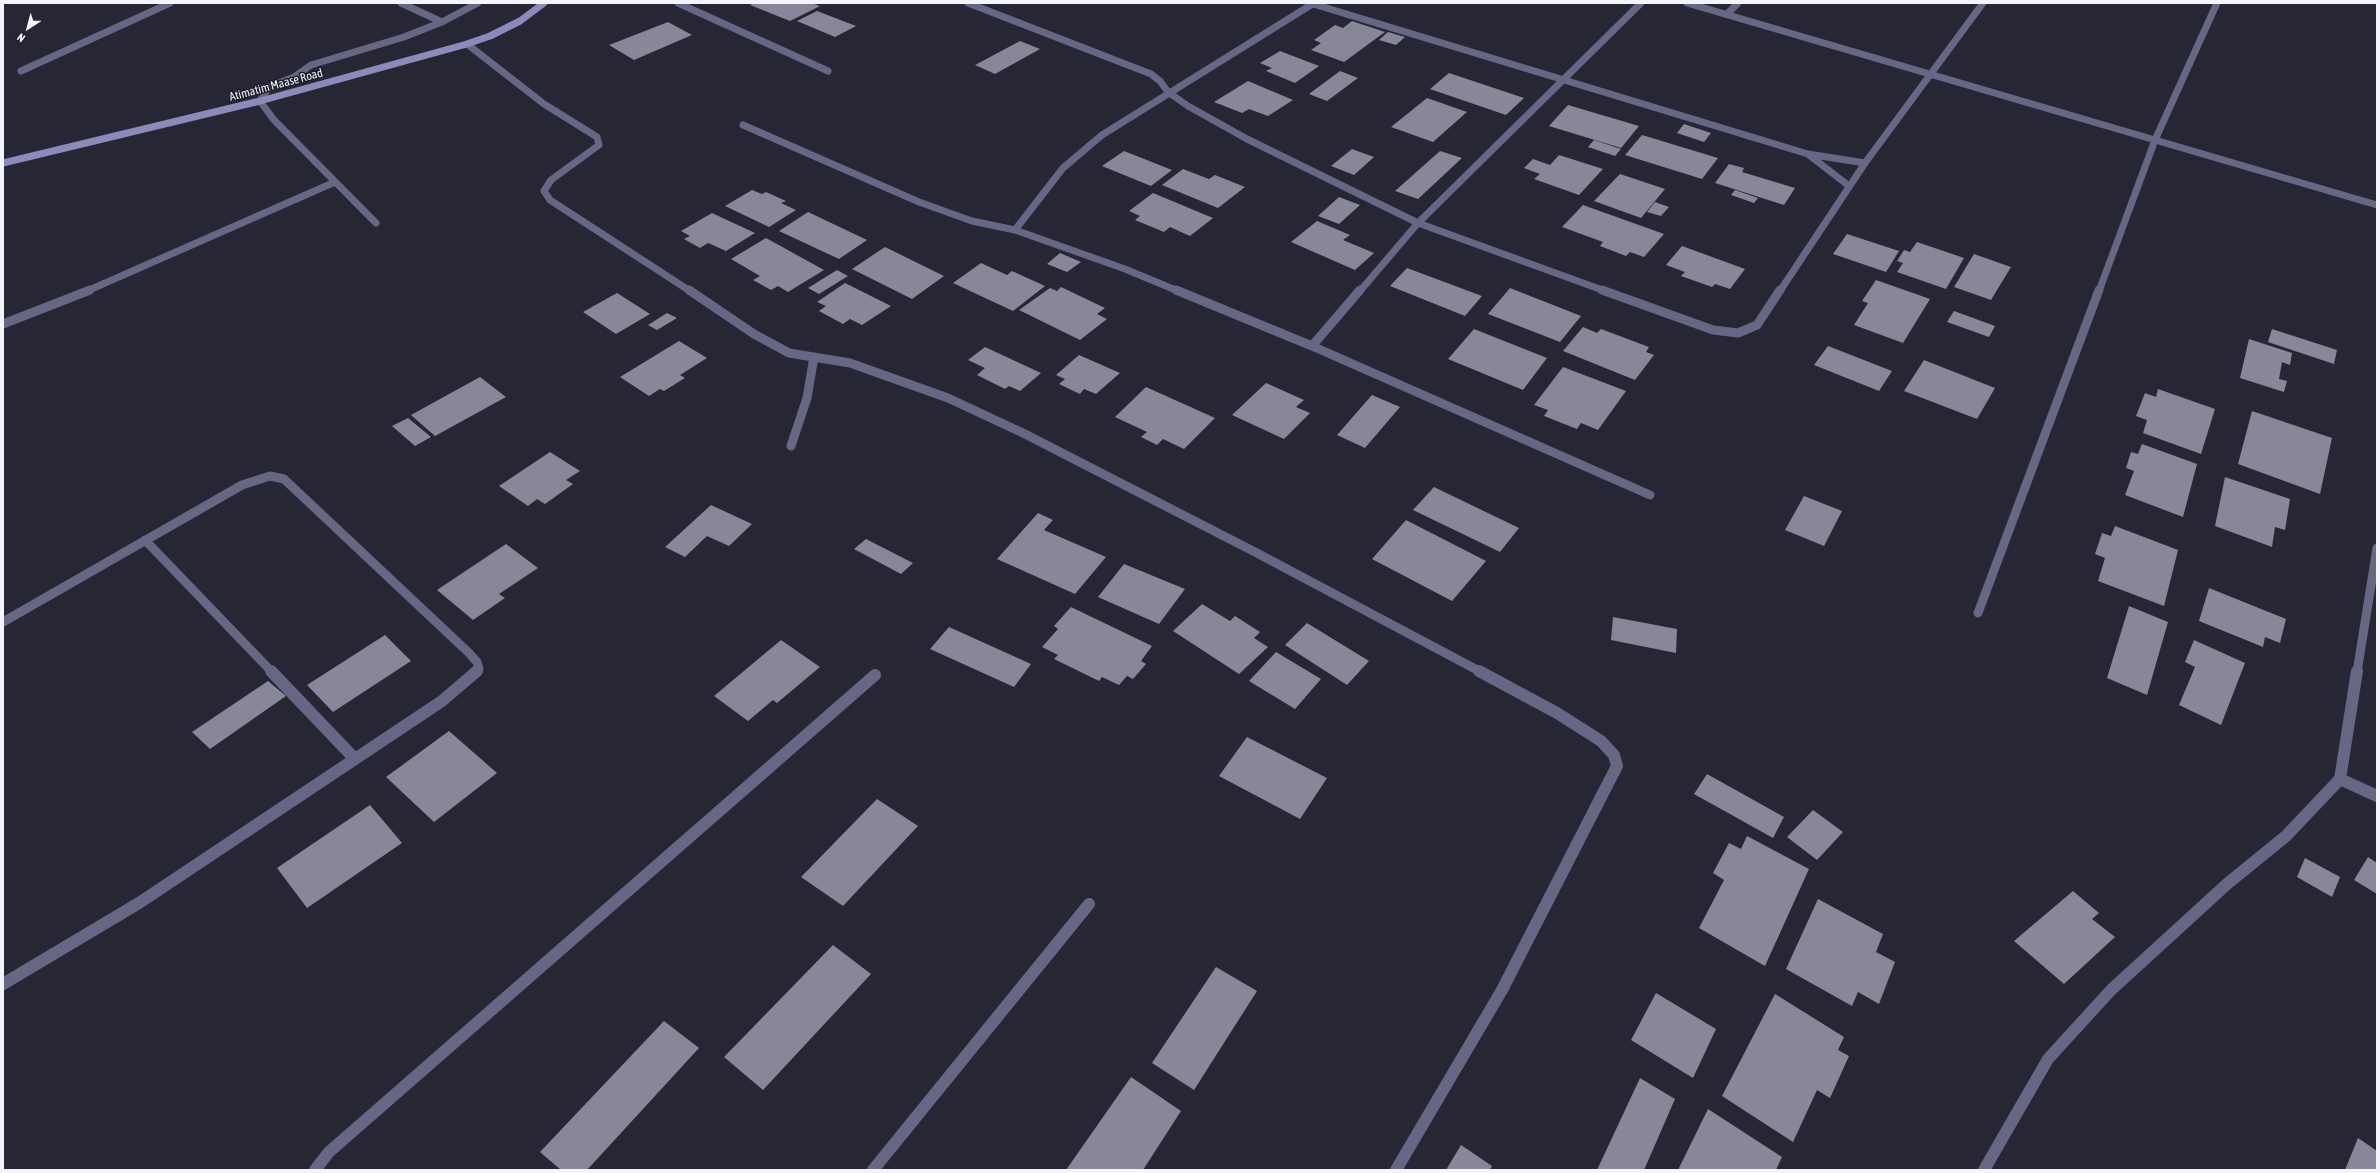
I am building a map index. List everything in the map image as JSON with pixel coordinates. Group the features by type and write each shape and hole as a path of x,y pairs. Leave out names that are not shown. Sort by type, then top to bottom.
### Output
{"main road":[{"name":"Atimatim Maase Road","path":"3,163 260,101 466,44 490,36 520,21 544,3"}],"street":[{"path":"21,71 170,3"},
{"path":"401,3 442,22"},
{"path":"376,223 274,120 260,101 269,87 294,77 311,65 404,37 442,22 478,3"},
{"path":"678,3 828,71"},
{"path":"968,3 1126,64 1160,81 1168,92 1188,106 1247,139 1418,223 1713,330 1738,333 1757,325 1849,186 1930,73 1983,3"},
{"path":"1015,230 1063,168 1074,157 1102,135 1168,92 1312,3 1560,80 1808,154 1865,164"},
{"path":"1312,346 1418,223 1560,80 1640,3"},
{"path":"1687,3 2377,205"},
{"path":"1727,14 1738,3"},
{"path":"1978,613 2155,140 2217,3"},
{"path":"466,44 544,104 597,137 599,145 551,180 544,191 550,200 655,267 754,334 789,353 838,360 857,365 948,398 1025,434 1255,552 1557,713 1601,741 1614,755 1617,766 1502,990 1396,1170"},
{"path":"743,125 919,202 972,220 1015,230 1125,269 1312,346 1650,495"},
{"path":"1808,154 1849,186"},
{"path":"3,324 92,289 335,182"},
{"path":"791,446 807,398 814,357"},
{"path":"3,622 242,485 270,476 284,479 478,662 478,669 468,681 356,759 139,902 3,984"},
{"path":"145,540 356,759"},
{"path":"1984,1170 2048,1059 2106,996 2227,884 2286,836 2340,779 2377,548"},
{"path":"315,1170 334,1147 875,675"},
{"path":"2340,779 2377,796"},
{"path":"873,1170 1089,904"}],"building":[{"path":"754,3 811,3 820,6 790,21 750,5"},
{"path":"817,11 856,26 835,37 797,21"},
{"path":"1352,21 1385,32 1344,62 1311,50 1321,43 1314,40 1335,25 1343,28"},
{"path":"668,22 692,35 634,60 609,45"},
{"path":"1388,32 1405,37 1396,45 1379,40"},
{"path":"1020,41 1040,49 995,74 975,65"},
{"path":"1280,51 1319,66 1295,83 1266,71 1272,68 1260,63"},
{"path":"1340,71 1358,78 1327,101 1309,94"},
{"path":"1449,73 1524,98 1506,115 1430,89"},
{"path":"1248,81 1293,100 1268,116 1249,109 1242,113 1214,102"},
{"path":"1427,98 1467,112 1433,142 1391,127"},
{"path":"1568,105 1639,126 1621,148 1549,126"},
{"path":"1684,124 1711,133 1704,142 1677,133"},
{"path":"1642,135 1718,158 1702,179 1625,155"},
{"path":"1594,140 1621,149 1615,156 1588,147"},
{"path":"1352,149 1374,157 1354,175 1331,166"},
{"path":"1124,151 1172,170 1151,186 1102,166"},
{"path":"1440,151 1462,158 1418,199 1395,191"},
{"path":"1559,155 1603,169 1579,195 1534,179 1540,174 1524,168 1533,159 1550,165"},
{"path":"1729,164 1744,168 1742,172 1795,188 1784,205 1715,183"},
{"path":"1183,169 1209,179 1215,175 1245,187 1218,208 1162,185"},
{"path":"1620,174 1665,189 1641,218 1594,201"},
{"path":"752,190 762,194 766,192 786,201 781,203 796,210 769,227 725,206"},
{"path":"1735,190 1758,198 1754,203 1731,195"},
{"path":"1153,193 1213,218 1190,236 1170,227 1164,232 1135,220 1140,216 1129,211"},
{"path":"1339,197 1360,205 1339,224 1318,216"},
{"path":"1655,202 1669,207 1661,216 1647,212"},
{"path":"1583,205 1664,234 1644,257 1630,252 1626,256 1600,246 1603,242 1562,227"},
{"path":"808,212 867,240 839,259 779,231"},
{"path":"712,213 755,233 726,251 708,243 700,248 684,239 690,236 681,231"},
{"path":"1317,221 1350,235 1343,240 1374,253 1355,270 1291,242"},
{"path":"1847,234 1899,251 1886,272 1833,254"},
{"path":"766,238 824,270 788,292 778,286 771,290 753,280 760,276 731,259"},
{"path":"1917,242 1964,258 1946,289 1897,272 1903,263 1897,261 1904,250 1910,252"},
{"path":"1682,246 1745,269 1730,289 1715,284 1712,287 1681,276 1685,272 1666,265"},
{"path":"885,247 944,276 912,299 852,269"},
{"path":"1060,253 1081,262 1067,272 1047,264"},
{"path":"1974,254 2011,267 1991,300 1954,287"},
{"path":"981,263 1007,275 1012,271 1045,286 1013,311 953,283"},
{"path":"1407,268 1482,296 1465,316 1390,286"},
{"path":"837,270 848,276 819,294 808,288"},
{"path":"1876,280 1930,299 1903,343 1854,325 1868,303 1862,301"},
{"path":"845,283 891,306 862,325 850,319 843,324 819,311 826,306 817,302"},
{"path":"1061,287 1105,308 1097,314 1107,319 1080,340 1019,310 1050,288 1057,291"},
{"path":"1510,288 1581,316 1560,342 1488,314"},
{"path":"617,293 650,314 616,334 583,312"},
{"path":"1954,311 1995,326 1989,337 1947,322"},
{"path":"667,313 677,318 657,330 648,325"},
{"path":"1583,327 1597,333 1601,329 1649,347 1646,352 1654,355 1635,380 1563,351"},
{"path":"1474,329 1547,358 1523,390 1448,359"},
{"path":"2272,329 2337,350 2334,364 2268,342"},
{"path":"2249,339 2292,353 2290,365 2282,362 2279,379 2287,381 2284,392 2240,378"},
{"path":"679,341 707,358 680,375 685,378 664,391 660,389 649,396 620,377"},
{"path":"1828,346 1892,371 1879,391 1814,365"},
{"path":"985,347 1041,373 1020,391 1009,386 1005,389 977,375 985,368 968,360"},
{"path":"1079,355 1120,373 1096,394 1084,389 1080,394 1059,384 1065,379 1056,375"},
{"path":"1924,360 1995,388 1977,419 1904,391"},
{"path":"1563,367 1626,391 1598,430 1581,423 1577,429 1544,416 1548,410 1534,405"},
{"path":"480,377 506,397 435,436 411,415"},
{"path":"1266,383 1304,400 1296,407 1310,413 1284,439 1232,415"},
{"path":"1146,387 1215,418 1184,449 1163,439 1157,445 1141,437 1147,432 1115,417"},
{"path":"2158,389 2215,409 2201,454 2143,433 2147,420 2136,416 2145,393 2156,397"},
{"path":"1372,395 1400,407 1365,448 1337,435"},
{"path":"2252,411 2332,438 2320,494 2238,464"},
{"path":"408,418 431,437 415,446 392,426"},
{"path":"2142,444 2197,464 2183,517 2125,495 2134,471 2126,468 2131,452 2138,454"},
{"path":"550,452 580,471 566,480 573,484 545,504 537,499 528,506 499,486"},
{"path":"2225,477 2290,499 2285,530 2275,527 2272,547 2215,526"},
{"path":"1434,487 1519,528 1500,552 1413,510"},
{"path":"1804,496 1842,511 1824,546 1785,530"},
{"path":"711,505 752,524 729,546 707,536 685,557 665,547"},
{"path":"1038,513 1053,520 1044,530 1106,557 1075,594 997,559"},
{"path":"1406,520 1486,561 1452,601 1372,559"},
{"path":"2115,526 2178,550 2164,606 2098,581 2105,558 2095,554 2102,533 2111,536"},
{"path":"866,539 913,563 901,574 854,549"},
{"path":"506,544 538,568 499,594 505,598 473,620 437,590"},
{"path":"1124,564 1185,589 1159,624 1098,597"},
{"path":"2209,588 2286,619 2280,643 2265,637 2263,647 2199,621"},
{"path":"1202,604 1230,621 1235,616 1260,632 1254,638 1268,647 1239,674 1173,631"},
{"path":"2129,606 2168,622 2147,695 2107,678"},
{"path":"1071,607 1152,646 1141,661 1146,664 1133,679 1127,676 1119,685 1102,677 1099,681 1054,659 1058,655 1042,647 1058,629 1054,626"},
{"path":"1613,617 1677,629 1676,653 1611,640"},
{"path":"1307,623 1369,661 1347,685 1285,645"},
{"path":"949,627 1031,664 1014,687 930,649"},
{"path":"385,635 411,661 333,712 307,685"},
{"path":"781,640 820,667 777,703 773,700 748,721 714,696"},
{"path":"2194,640 2245,663 2221,725 2179,705 2195,667 2185,662"},
{"path":"1276,652 1321,679 1295,709 1249,681"},
{"path":"268,681 286,696 210,749 192,732"},
{"path":"449,731 497,773 434,822 386,777"},
{"path":"1247,737 1327,778 1300,819 1219,776"},
{"path":"1707,774 1784,817 1773,838 1694,794"},
{"path":"877,799 918,826 843,906 801,877"},
{"path":"370,805 402,843 307,908 277,868"},
{"path":"1813,810 1843,832 1817,860 1787,837"},
{"path":"1747,836 1809,869 1765,966 1699,928 1724,880 1713,873 1729,843 1741,849"},
{"path":"2368,857 2377,863 2377,894 2354,880"},
{"path":"2305,858 2340,877 2332,897 2297,877"},
{"path":"2073,891 2099,913 2092,919 2115,937 2064,984 2014,941"},
{"path":"1818,899 1883,934 1876,952 1895,962 1879,1004 1858,992 1852,1006 1786,969"},
{"path":"833,945 871,974 763,1090 724,1057"},
{"path":"1216,967 1257,991 1194,1090 1152,1063"},
{"path":"1656,993 1716,1029 1693,1078 1631,1040"},
{"path":"1775,994 1844,1037 1838,1050 1849,1056 1830,1098 1817,1090 1793,1142 1722,1096"},
{"path":"664,1021 699,1048 587,1170 561,1170 540,1152"},
{"path":"1131,1077 1181,1111 1143,1170 1066,1170"},
{"path":"1640,1078 1675,1099 1644,1170 1597,1170"},
{"path":"1708,1109 1782,1157 1776,1170 1678,1170"},
{"path":"2358,1138 2377,1151 2377,1170 2345,1170"},
{"path":"1461,1145 1492,1166 1490,1170 1446,1170"}]}
